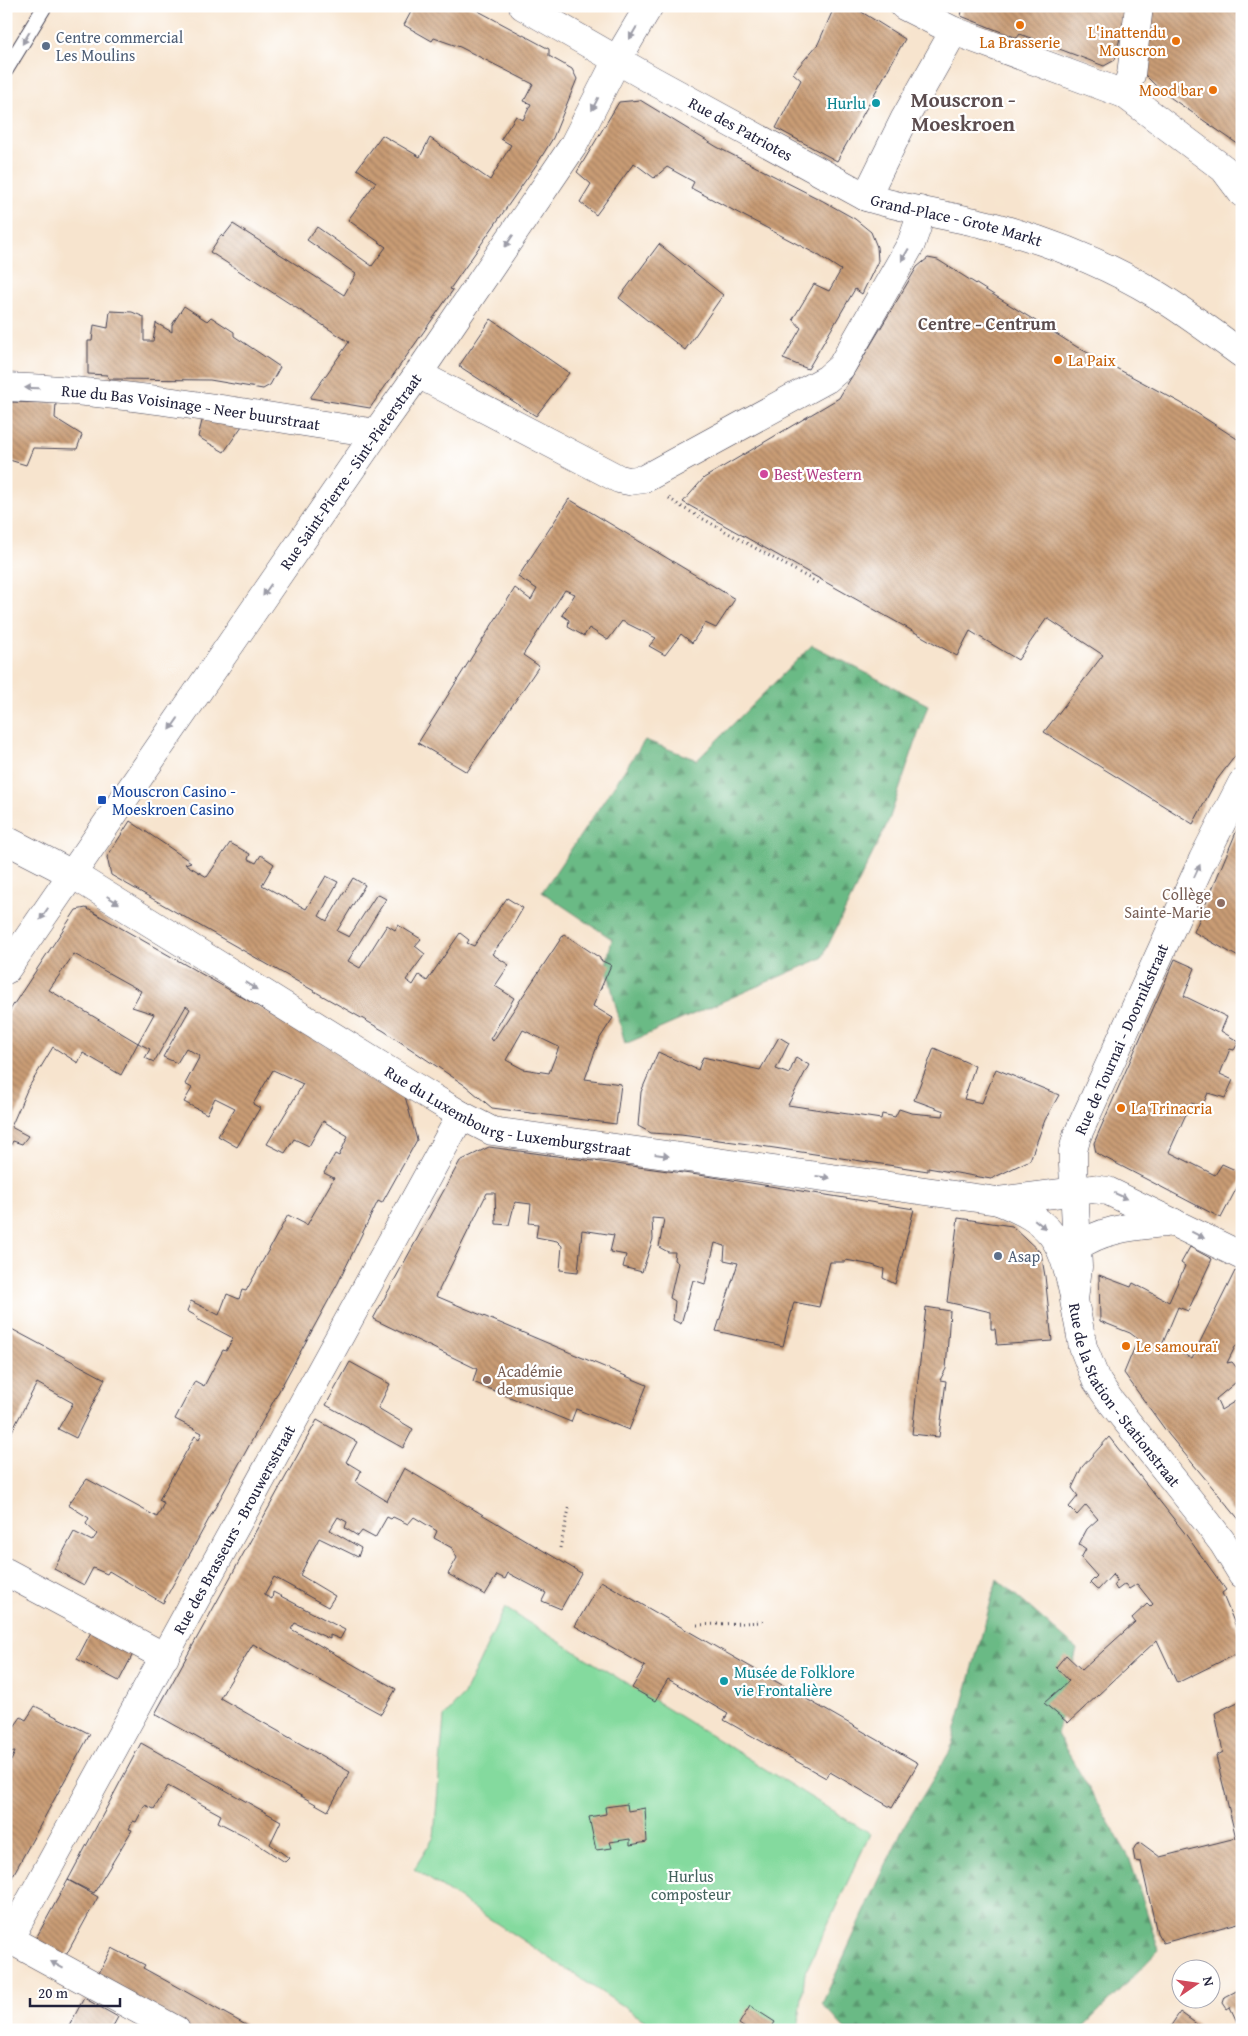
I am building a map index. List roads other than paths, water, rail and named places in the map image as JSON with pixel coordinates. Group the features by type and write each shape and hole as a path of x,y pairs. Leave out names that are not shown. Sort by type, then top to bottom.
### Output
{"street":[{"name":"Rue des Patriotes","path":"523,6 866,197"},
{"name":"Rue Saint-Pierre - Sint-Pieterstraat","path":"6,970 418,374 573,146 617,60 648,6"},
{"path":"904,6 954,31 1124,94 1224,169 1242,193"},
{"path":"1124,94 1131,75 1139,6"},
{"name":"Grand-Place - Grote Markt","path":"954,31 905,118 866,197 993,226 1108,268 1154,293 1242,354"},
{"path":"418,374 619,479 638,481 796,396 827,378 841,367 911,244 920,210"},
{"name":"Rue du Bas Voisinage - Neer buurstraat","path":"6,387 59,389 181,403 376,433"},
{"name":"Rue de Tournai - Doornikstraat","path":"1073,1191 1073,1151 1077,1136 1203,859 1242,783"},
{"name":"Rue du Luxembourg - Luxemburgstraat","path":"6,840 72,874 461,1115 492,1131 998,1202 1019,1209 1052,1234 1065,1259 1074,1300"},
{"name":"Rue des Brasseurs - Brouwersstraat","path":"8,1942 461,1115"},
{"name":"Rue du Luxembourg - Luxemburgstraat","path":"998,1202 1073,1191 1093,1189 1108,1191 1242,1256"},
{"name":"Rue de la Station - Stationstraat","path":"1073,1191 1078,1267 1074,1300 1083,1347 1096,1380 1218,1536 1242,1574"},
{"path":"1077,1247 1086,1241 1119,1229 1172,1222"},
{"path":"6,1572 165,1657"},
{"path":"8,1942 176,2030"}],"lane":[{"path":"6,70 45,6"}],"place":[{"name":"La Brasserie","path":"1020,25"},
{"name":"L'inattendu Mouscron","path":"1176,41"},
{"name":"Centre commercial Les Moulins","path":"46,46"},
{"name":"Mood bar","path":"1213,90"},
{"name":"Hurlu","path":"876,103"},
{"name":"La Paix","path":"1058,360"},
{"name":"Best Western","path":"764,474"},
{"name":"Mouscron Casino - Moeskroen Casino","path":"102,800"},
{"name":"Collège Sainte-Marie","path":"1221,903"},
{"name":"La Trinacria","path":"1121,1108"},
{"name":"Asap","path":"998,1256"},
{"name":"Le samouraï","path":"1126,1346"},
{"name":"Académie de musique","path":"487,1380"},
{"name":"Musée de Folklore vie Frontalière","path":"724,1681"}],"district":[{"name":"Mouscron - Moeskroen","path":"963,111"},
{"name":"Centre - Centrum","path":"987,323"}],"park label":[{"name":"Hurlus composteur","path":"691,1885"}]}
